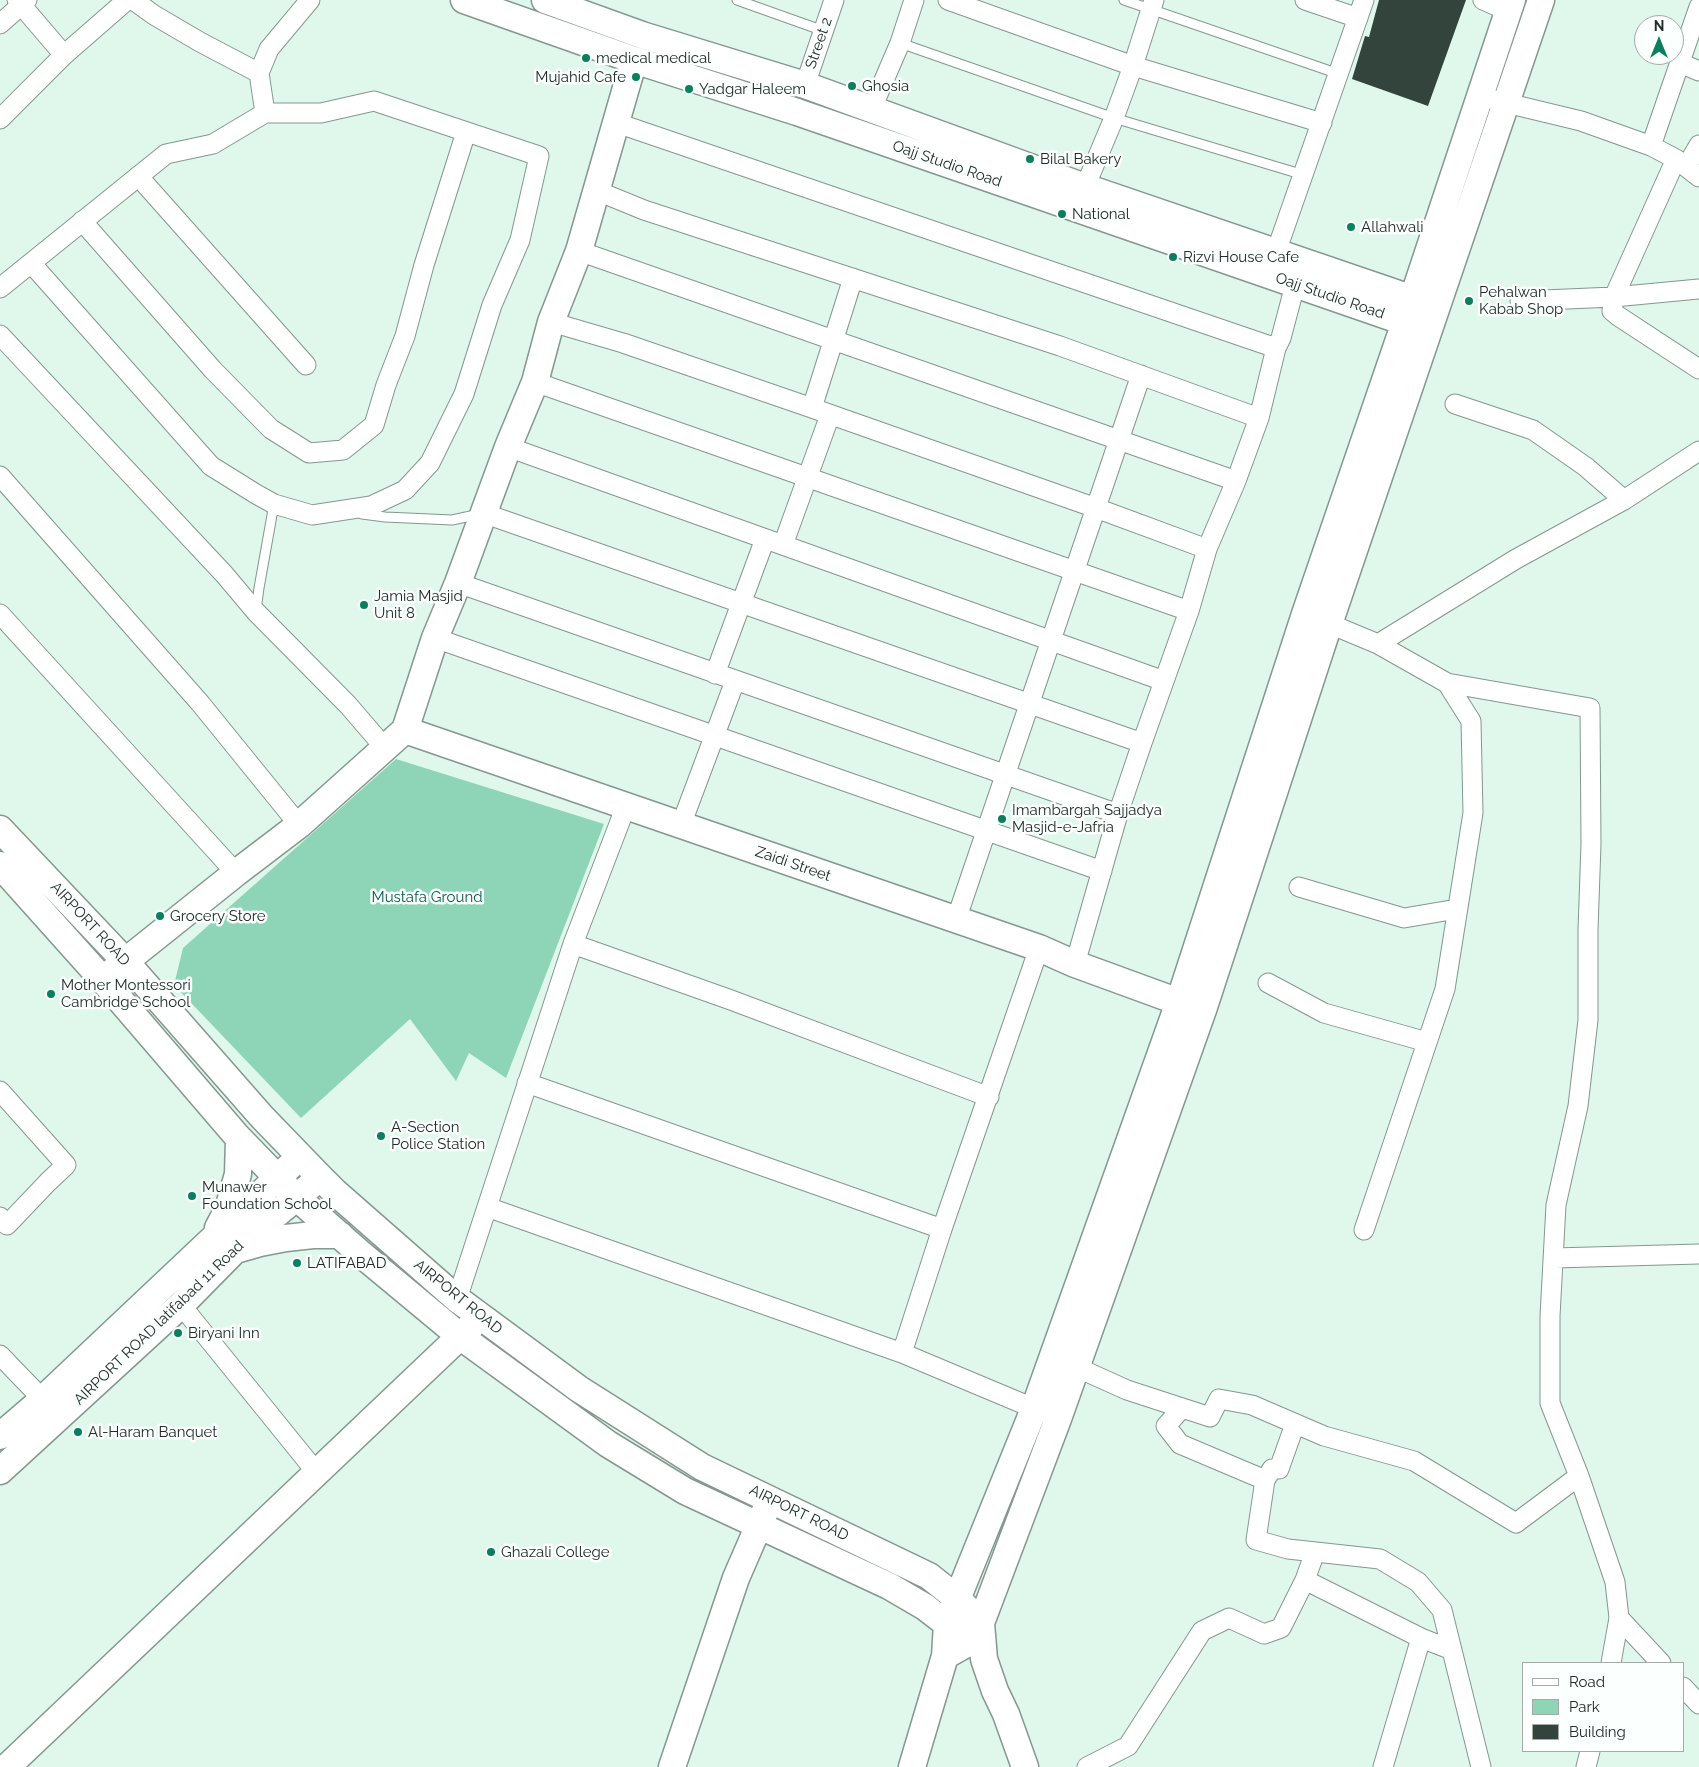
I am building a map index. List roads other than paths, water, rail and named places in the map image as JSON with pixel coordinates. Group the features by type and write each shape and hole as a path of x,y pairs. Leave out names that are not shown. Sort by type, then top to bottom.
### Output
{"main road":[{"name":"Oajj Studio Road","path":"545,0 642,35 805,85 872,108 1085,187 1276,252 1409,311 1429,331"},
{"path":"1025,1767 1006,1714 995,1692 978,1641 1203,1010 1330,624 1541,0"},
{"name":"Oajj Studio Road","path":"470,1 634,60 806,115 1295,285 1409,311 1438,307"},
{"path":"912,1767 945,1656 947,1624 1034,1408 1179,1002 1305,614 1409,311 1510,5"},
{"path":"103,980 299,824 405,730 435,638 535,382 551,322 579,251 595,190 634,60"},
{"name":"Zaidi Street","path":"405,730 1039,948 1075,964 1179,1002"},
{"name":"AIRPORT ROAD","path":"0,829 125,961 262,1117 300,1157 335,1192 457,1299 579,1389 694,1462 929,1576 958,1599 978,1641"},
{"name":"AIRPORT ROAD","path":"0,865 103,980 239,1139 296,1197 460,1336 608,1444 685,1491 889,1586 925,1607 947,1624 978,1641"},
{"path":"239,1139 238,1174 228,1209 223,1246 260,1243 313,1235 340,1235"},
{"name":"AIRPORT ROAD latifabad 11 Road","path":"0,1436 51,1408 181,1305 223,1246 278,1178 300,1157"},
{"name":"AIRPORT ROAD latifabad 11 Road","path":"0,1471 51,1408 223,1246 296,1197 320,1177"},
{"path":"7,1767 317,1473 479,1316"},
{"path":"672,1767 736,1578 770,1499"},
{"path":"945,1656 978,1641"}],"street":[{"path":"0,119 64,56 127,0"},
{"path":"133,0 154,15 200,42 259,73"},
{"path":"265,114 259,73 269,49 310,0"},
{"name":"Street 2","path":"805,85 834,0"},
{"path":"872,108 900,43 914,0"},
{"path":"948,0 1133,66 1322,123"},
{"path":"1305,0 1358,18"},
{"path":"1276,252 1364,0"},
{"path":"1483,0 1510,5"},
{"path":"0,24 22,1 64,56"},
{"path":"1085,187 1114,118 1133,66 1152,4"},
{"path":"1684,51 1699,7"},
{"path":"634,60 642,35"},
{"path":"1651,146 1679,65"},
{"path":"1684,65 1699,71"},
{"path":"1480,97 1581,121 1651,146 1687,168"},
{"path":"0,288 166,154 213,144 265,114 321,114 374,101 539,156 520,240 492,305 464,394 430,463 405,490 371,506 312,515 274,504 211,466 31,263"},
{"path":"616,123 1276,348"},
{"path":"82,222 213,370 272,428 309,453 343,450 374,425 386,385 405,336 424,265 466,132"},
{"path":"1699,146 1614,297 1612,311 1699,370"},
{"path":"138,176 306,364"},
{"path":"595,190 644,210 1060,346 1259,418"},
{"path":"579,251 1236,481"},
{"path":"812,408 853,278"},
{"path":"1075,964 1118,814 1189,611 1207,549 1236,481 1259,418 1276,348 1281,338 1295,285"},
{"path":"1520,301 1614,297 1699,289"},
{"path":"551,322 623,344 812,408 1207,549"},
{"path":"0,335 224,574 256,612 348,705 385,748"},
{"path":"956,920 1141,375"},
{"path":"535,382 1189,611"},
{"path":"1455,404 1533,430 1586,467 1624,500"},
{"path":"715,674 741,603 807,477 830,415"},
{"path":"508,447 1164,681"},
{"path":"1378,644 1516,560 1624,500 1699,451"},
{"path":"0,476 200,704 299,824"},
{"path":"483,513 1142,743"},
{"path":"458,583 1118,814"},
{"path":"0,614 236,873"},
{"path":"1305,614 1378,644 1447,683 1590,708 1591,844 1588,930 1588,1020 1578,1106 1556,1205 1550,1316 1550,1403 1579,1476 1616,1582 1619,1618 1611,1662"},
{"path":"435,638 1102,871"},
{"path":"681,825 735,680"},
{"path":"1364,1230 1445,989 1473,813 1471,721 1447,683"},
{"path":"457,1299 573,944 626,806"},
{"path":"1299,887 1404,918 1457,909"},
{"path":"573,944 989,1097"},
{"path":"902,1353 942,1228 989,1097 1039,948"},
{"path":"1268,983 1324,1014 1427,1042"},
{"path":"527,1083 942,1228"},
{"path":"0,1091 66,1166 2,1225"},
{"path":"487,1206 902,1353 1058,1419"},
{"path":"1554,1258 1699,1254"},
{"path":"181,1305 317,1473"},
{"path":"0,1355 51,1408"},
{"path":"1076,1368 1127,1390 1210,1417 1219,1399 1252,1405 1324,1436 1414,1461 1516,1523 1579,1476"},
{"path":"1182,1408 1166,1426 1180,1444 1265,1480"},
{"path":"1295,1424 1278,1469 1272,1469 1265,1480 1256,1540 1288,1549 1380,1559 1418,1582 1442,1610 1481,1767"},
{"path":"1087,1767 1128,1746 1202,1631 1229,1618 1264,1634 1280,1628 1305,1580 1315,1552"},
{"path":"1305,1580 1421,1638 1452,1650"},
{"path":"1619,1618 1660,1662"},
{"path":"1383,1767 1421,1638"},
{"path":"1684,1688 1699,1704"},
{"path":"1586,1767 1590,1752"}],"lane":[{"path":"738,0 824,31"},
{"path":"1124,0 1152,4 1339,74"},
{"path":"900,43 1114,118 1304,175"},
{"path":"256,612 274,504"},
{"path":"342,510 385,517 452,520 483,513"}],"place":[{"name":"medical medical","path":"586,58"},
{"name":"Mujahid Cafe","path":"636,77"},
{"name":"Ghosia","path":"852,86"},
{"name":"Yadgar Haleem","path":"689,89"},
{"name":"Bilal Bakery","path":"1030,159"},
{"name":"National","path":"1062,214"},
{"name":"Allahwali","path":"1351,227"},
{"name":"Rizvi House Cafe","path":"1173,257"},
{"name":"Pehalwan Kabab Shop","path":"1469,301"},
{"name":"Jamia Masjid Unit 8","path":"364,605"},
{"name":"Imambargah Sajjadya Masjid-e-Jafria","path":"1002,819"},
{"name":"Grocery Store","path":"160,916"},
{"name":"Mother Montessori Cambridge School","path":"51,994"},
{"name":"A-Section Police Station","path":"381,1136"},
{"name":"Munawer Foundation School","path":"192,1196"},
{"name":"LATIFABAD","path":"297,1263"},
{"name":"Biryani Inn","path":"178,1333"},
{"name":"Al-Haram Banquet","path":"78,1432"},
{"name":"Ghazali College","path":"491,1552"}],"park label":[{"name":"Mustafa Ground","path":"427,897"}]}
